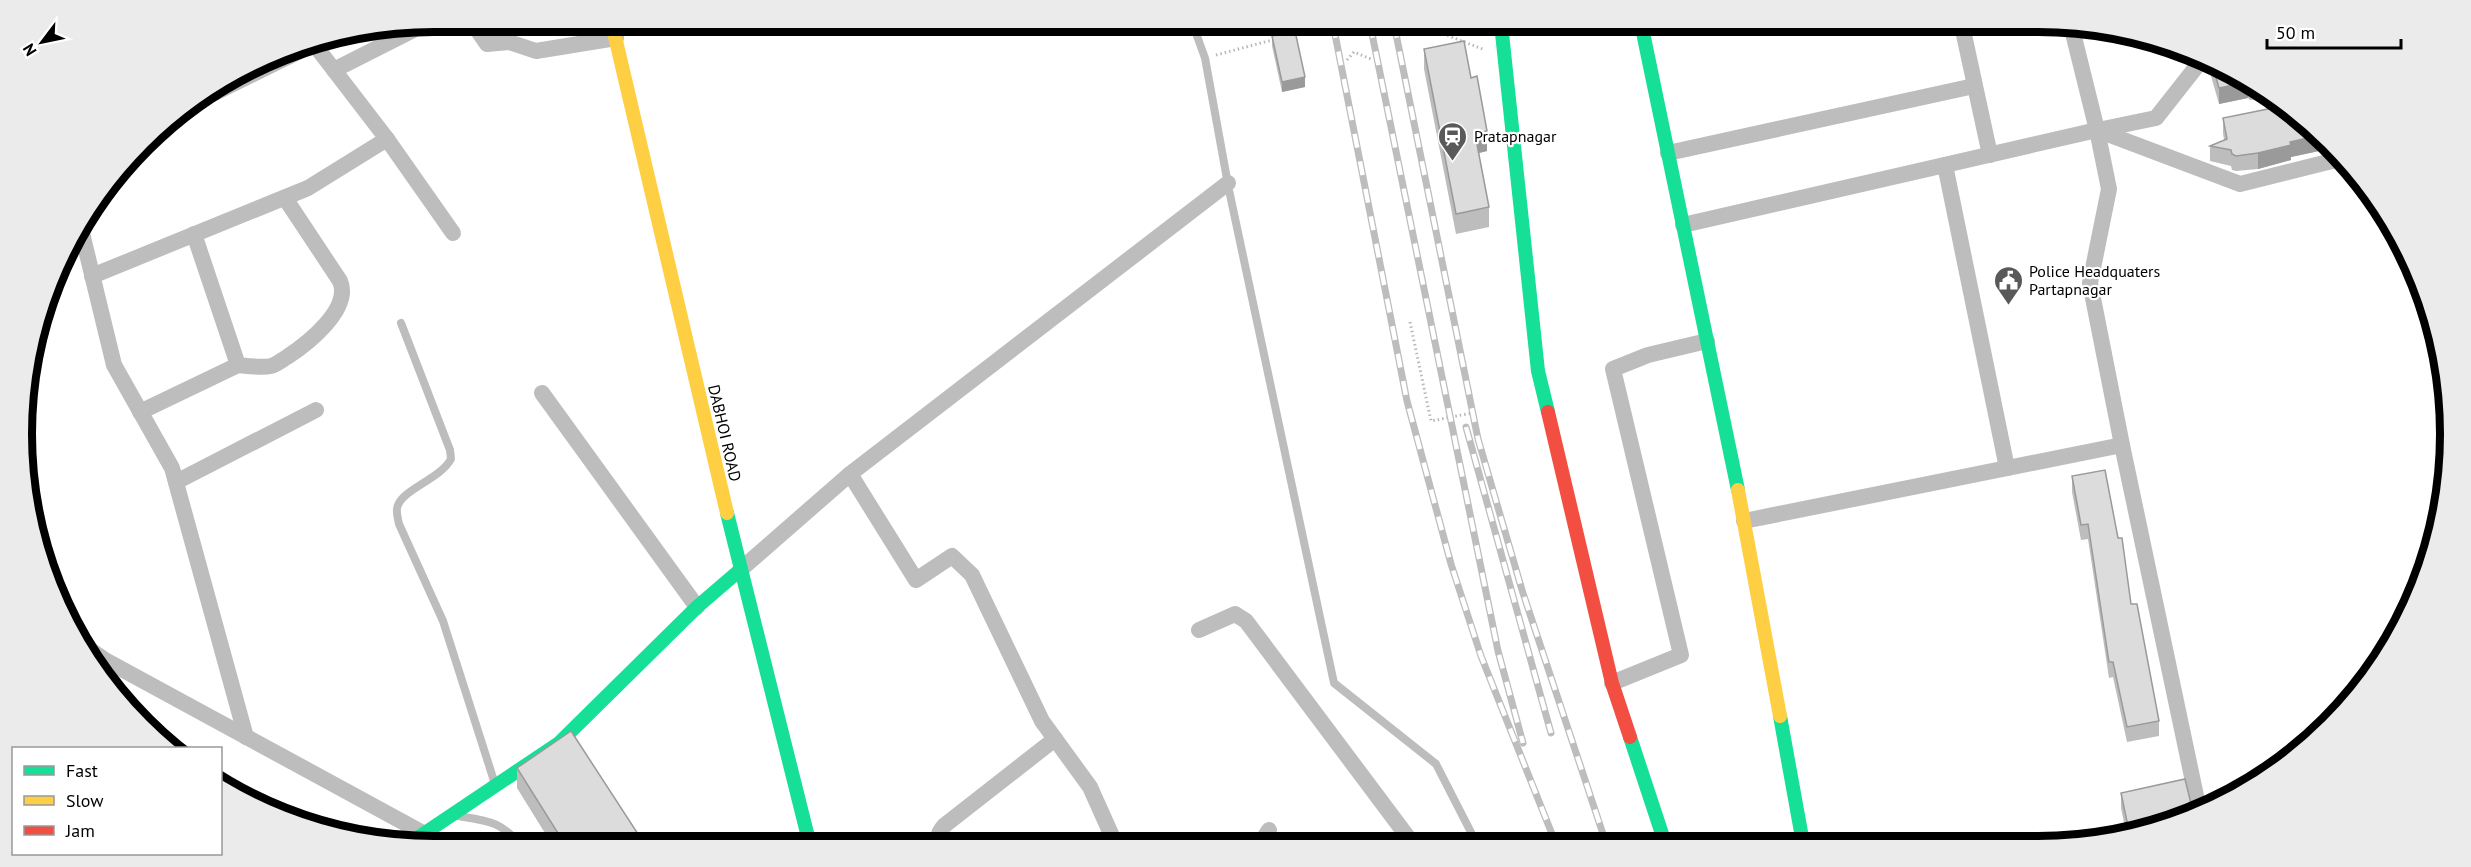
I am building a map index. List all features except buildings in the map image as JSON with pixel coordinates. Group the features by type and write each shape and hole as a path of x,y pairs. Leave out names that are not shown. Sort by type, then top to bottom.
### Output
{"street":[{"path":"334,70 409,32"},
{"path":"479,32 487,44 509,42 536,51 614,33"},
{"path":"1503,32 1519,207 1538,371 1612,683 1663,836"},
{"path":"1645,32 1744,521 1802,836"},
{"path":"1963,32 1990,155"},
{"name":"DABHOI ROAD","path":"614,33 740,570 809,836"},
{"path":"2073,33 2109,189 2090,283 2121,445 2197,802"},
{"path":"319,48 387,139 453,233"},
{"path":"1683,225 2157,118 2198,65"},
{"path":"1668,153 1974,86"},
{"path":"2097,130 2240,184 2333,161"},
{"path":"92,276 308,188 387,139"},
{"path":"1945,165 2007,468"},
{"path":"420,835 449,814 559,743 697,607 850,474 1228,183"},
{"path":"141,412 238,365 273,366 311,341 340,302 342,286 340,281 285,198"},
{"path":"194,234 238,365"},
{"path":"83,237 114,365 172,468 246,736"},
{"path":"1612,683 1681,655 1613,369 1648,355 1707,341"},
{"path":"542,393 697,607"},
{"path":"176,482 316,410"},
{"path":"1744,521 2121,445"},
{"path":"850,474 916,580 952,556 972,575 1042,721 1090,787 1112,836"},
{"path":"1200,630 1235,614 1246,621 1407,836"},
{"path":"108,669 246,736 412,835"},
{"path":"938,836 939,830 945,825 1055,739"}],"lane":[{"path":"1196,32 1205,58 1228,183 1335,682 1436,764 1473,836"},
{"path":"401,323 450,450 451,459 397,506 399,524 443,621 495,784"},
{"path":"449,814 492,822 513,836"}],"path":[{"path":"1438,32 1506,59"},
{"path":"1205,58 1280,38"},
{"path":"1347,60 1354,52 1371,59"},
{"path":"1410,322 1431,421 1472,413"}],"railway":[{"path":"1335,32 1407,401 1451,564 1481,656 1553,836"},
{"path":"1372,32 1498,651 1523,743"},
{"path":"1396,32 1478,439 1522,590 1604,836"},
{"path":"1466,427 1551,733"}],"traffic: fast":[{"path":"1502,32 1538,371 1548,412"},
{"path":"1643,32 1738,490"},
{"path":"727,513 808,836"},
{"path":"421,836 559,743 697,607 740,570"},
{"path":"1780,716 1802,836"},
{"path":"1630,737 1663,836"}],"traffic: slow":[{"path":"614,32 727,513"},
{"path":"1738,490 1780,716"}],"traffic: jam":[{"path":"1548,412 1612,683 1630,737"}],"place":[{"name":"Pratapnagar","path":"1453,162"},
{"name":"Police Headquaters Partapnagar","path":"2008,306"}]}
